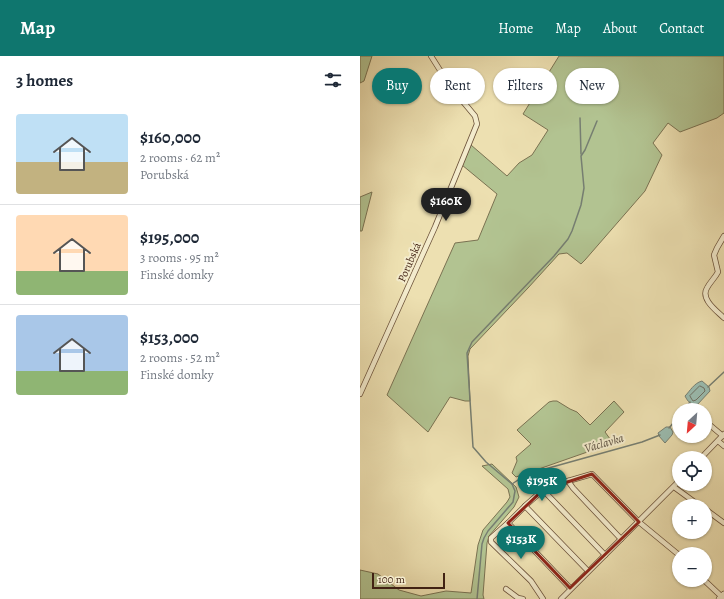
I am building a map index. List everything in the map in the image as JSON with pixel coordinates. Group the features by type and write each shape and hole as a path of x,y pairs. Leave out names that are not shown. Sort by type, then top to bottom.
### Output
{"street":[{"name":"Porubská","path":"360,394 435,227 477,124 475,116 450,86 431,56"},
{"path":"724,236 714,255 718,272 706,288 705,293 707,300 724,318"},
{"path":"708,451 723,435 712,426"},
{"path":"718,441 724,446"},
{"path":"543,599 531,581 491,542 491,538 543,490 568,480 592,474 639,522 672,549"},
{"path":"568,480 578,493 621,539"},
{"path":"561,599 570,588 672,489"},
{"path":"543,490 605,555"},
{"path":"679,491 690,499"},
{"path":"525,506 588,571"},
{"path":"712,514 724,523"},
{"path":"508,523 570,588"},
{"path":"711,587 722,597"},
{"path":"506,589 518,598 523,599"}],"highlighted area":[{"path":"592,474 639,522 570,588 508,523 543,490"}],"green space":[{"path":"360,56 372,56 364,81 360,83"},
{"path":"559,56 724,56 724,113 717,118 680,132 668,123 653,143 662,155 645,191 581,264 567,253 559,254 470,349 468,356 470,401 450,397 428,432 387,395 455,243 478,240 497,194 462,165 471,145 507,176 519,163 532,155 548,130 523,114 529,104 557,104 557,68 552,68"},
{"path":"372,192 362,231 360,231 360,197"},
{"path":"557,401 577,412 590,425 614,401 624,412 605,432 613,443 516,477 512,473 517,461 516,457 531,444 517,430 549,402"},
{"path":"492,464 516,487 519,497 514,507 489,536 487,543 483,595 484,599 360,599 360,570 378,574 399,590 421,596 446,591 471,593 478,545 483,530 510,497 508,489 482,466"}],"water":[{"path":"702,381 709,387 710,391 699,403 690,403 685,396 694,385"},
{"path":"666,427 670,427 672,430 672,435 665,443 658,433"}],"waterway":[{"path":"580,118 581,154"},
{"path":"512,484 486,462 473,447 467,353 472,342 554,256 568,239 581,205 584,188 581,156 597,121"},
{"name":"Václavka","path":"708,387 724,372"},
{"name":"Václavka","path":"669,428 672,424"},
{"name":"Václavka","path":"477,599 482,544 488,531 513,502 515,491 512,484 527,474 642,442 660,435"}]}
